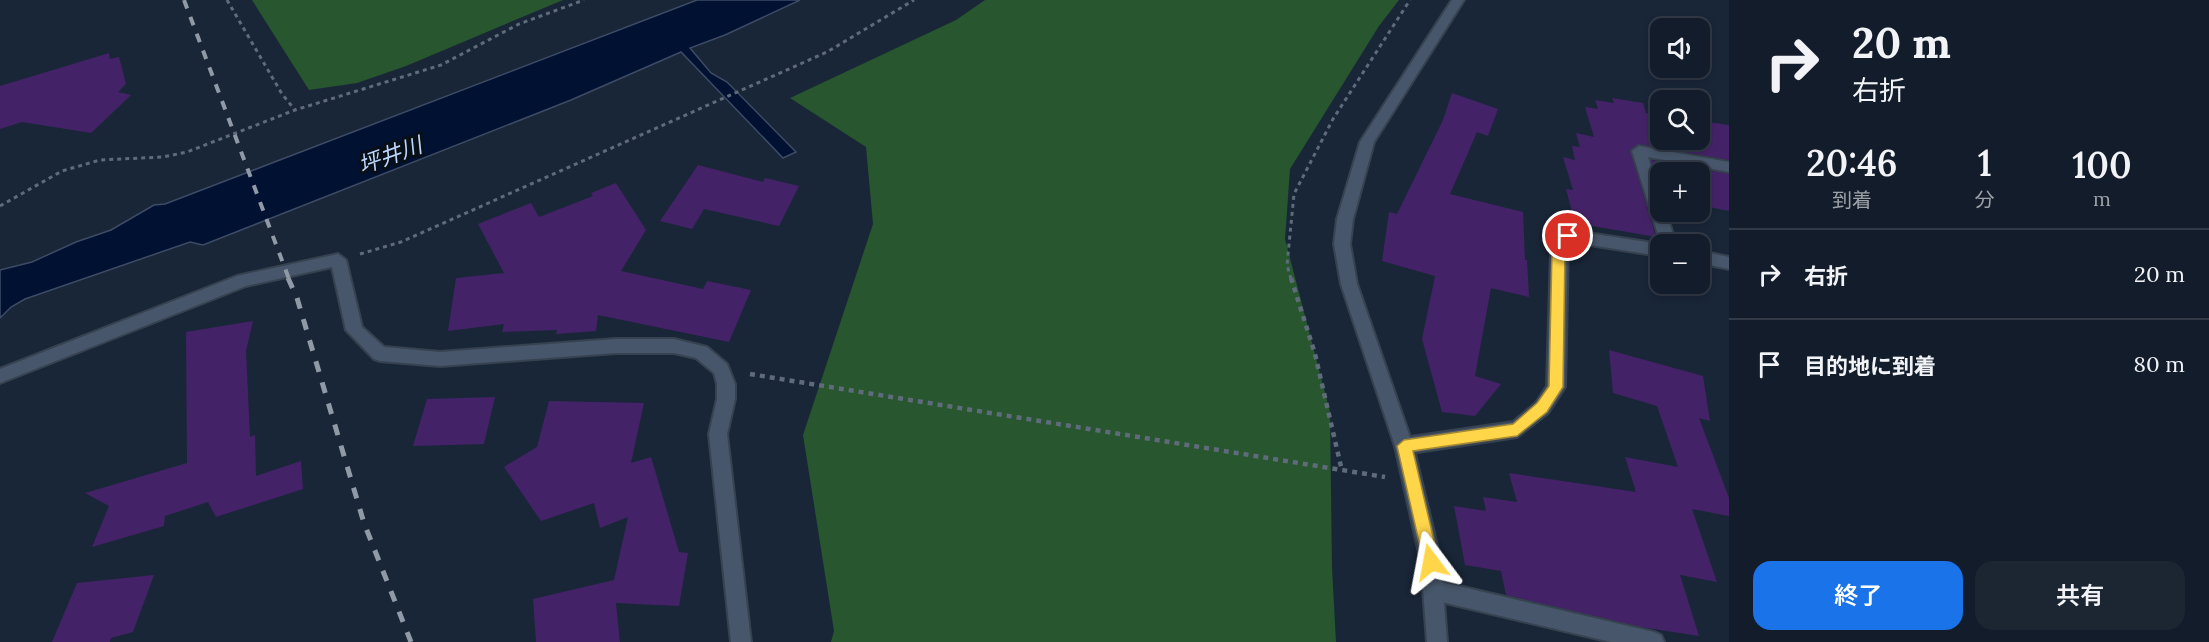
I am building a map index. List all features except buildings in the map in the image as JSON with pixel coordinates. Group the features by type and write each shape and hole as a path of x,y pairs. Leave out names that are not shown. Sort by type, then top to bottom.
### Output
{"street":[{"path":"1437,642 1431,562 1404,446 1349,284 1342,244 1345,219 1367,142 1458,0"},
{"path":"1666,234 1639,151 1729,166"},
{"path":"1404,446 1517,429 1542,408 1556,387 1559,251 1562,242 1568,236 1650,248"},
{"path":"1710,259 1729,262"},
{"path":"0,376 243,280 338,260 354,330 380,354 440,359 616,346 674,346 701,352 721,369 726,384 726,399 718,434 741,642"},
{"path":"1433,590 1654,642"}],"path":[{"path":"227,0 282,94 295,110"},
{"path":"0,206 62,171 100,160 163,157 186,152 295,110 441,65 519,24 584,0"},
{"path":"338,260 401,242 827,52 914,0"},
{"path":"721,369 1412,482"}],"green space":[{"path":"252,0 563,0 406,66 357,83 309,90"},
{"path":"985,0 1399,0 1379,26 1290,169 1285,239 1330,412 1332,568 1336,642 831,642 834,631 803,435 873,224 866,147 790,98 956,20"}],"water":[{"name":"坪井川","path":"697,0 800,0 725,35 690,48 711,73 727,82 796,152 783,158 681,52 571,100 203,245 190,242 25,299 11,307 0,318 0,270 32,262 76,242 111,230 154,205 165,204"}],"railway":[{"path":"184,0 289,279"},
{"path":"288,278 297,298 364,523 411,642"}],"route":[{"path":"1431,562 1404,446 1465,439 1517,429 1542,408 1556,387 1559,251 1562,242 1568,236"}]}
